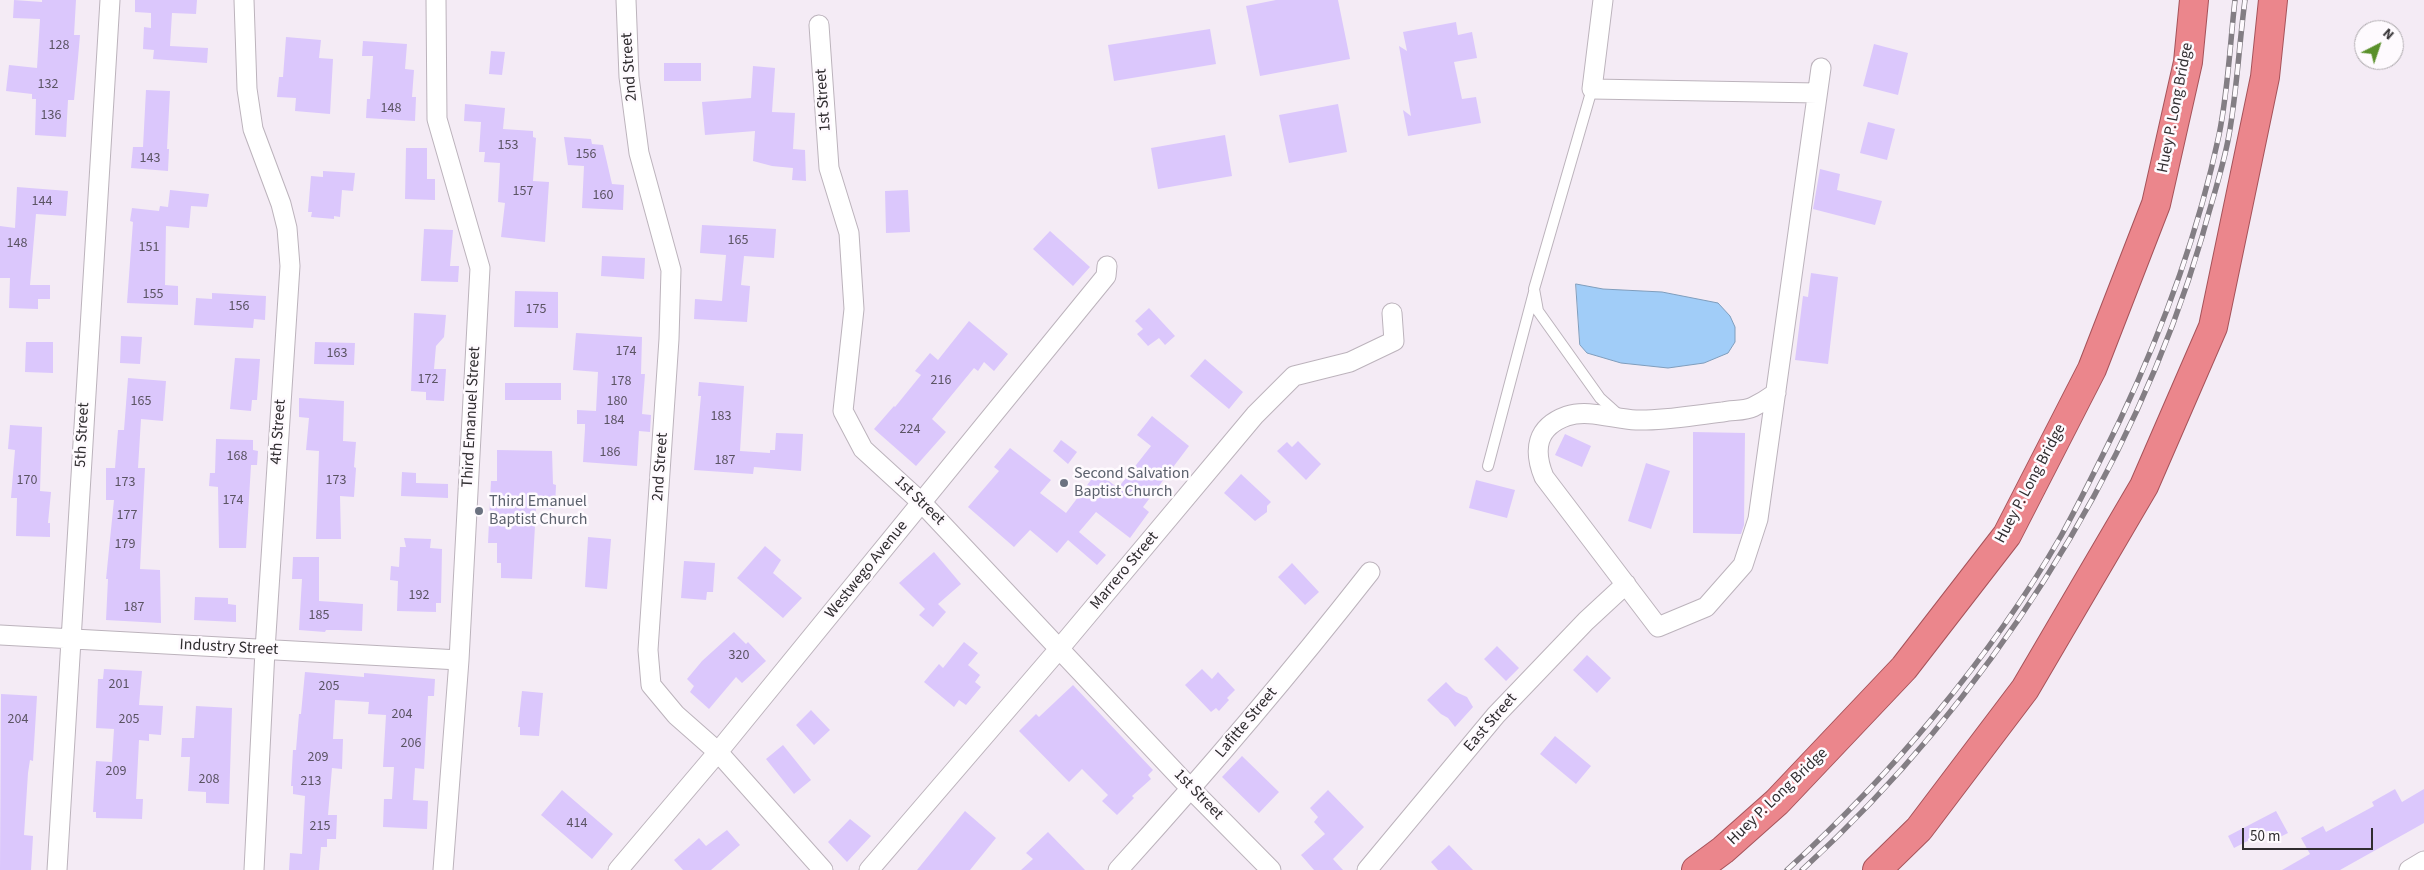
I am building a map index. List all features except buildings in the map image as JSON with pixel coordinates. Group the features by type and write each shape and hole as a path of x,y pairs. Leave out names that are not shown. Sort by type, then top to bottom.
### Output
{"highway":[{"name":"Huey P. Long Bridge","path":"1696,870 1723,850 1777,802 1904,668 2007,535 2092,369 2156,204 2188,62 2194,0"},
{"path":"1877,870 1919,829 2025,689 2144,486 2214,327 2265,77 2273,0"}],"street":[{"name":"5th Street","path":"57,870 110,0"},
{"name":"4th Street","path":"244,0 247,89 253,130 288,228 290,266 265,650 254,870"},
{"name":"Third Emanuel Street","path":"436,0 437,119 480,268 458,660 443,870"},
{"name":"2nd Street","path":"626,0 629,77 639,153 671,270 670,339 648,650 651,685 676,715 718,752 823,870"},
{"path":"1603,0 1592,89 1817,93"},
{"name":"1st Street","path":"819,25 829,168 849,233 854,309 843,411 863,449 922,503 1191,789 1271,870"},
{"path":"1776,393 1752,408 1672,418 1623,418 1581,414 1568,416 1554,422 1543,433 1537,446 1538,462 1544,477 1658,628 1706,608 1743,565 1758,518 1776,393 1817,93 1821,68"},
{"name":"Westwego Avenue","path":"618,870 718,752 1106,276 1107,266"},
{"name":"Marrero Street","path":"870,870 1060,649 1268,402 1294,376 1350,362 1394,341 1392,313"},
{"name":"Lafitte Street","path":"1118,870 1191,789 1302,660 1370,572"},
{"name":"East Street","path":"1367,870 1496,715 1586,621 1626,584"},
{"name":"Industry Street","path":"0,635 458,660"},
{"path":"2409,870 2424,861"}],"lane":[{"path":"1488,466 1534,289 1592,89"},
{"path":"1534,289 1538,311 1600,398 1623,418"}],"water":[{"path":"1576,284 1603,289 1662,292 1718,303 1730,316 1735,327 1735,342 1728,353 1704,363 1668,368 1621,363 1587,353 1580,345"}],"railway":[{"path":"1787,870 1864,795 1901,755 1971,671 2033,582 2084,493 2151,351 2190,245 2219,135 2227,85 2235,0"},
{"path":"1802,870 1869,805 1932,734 1991,659 2044,580 2093,498 2136,413 2172,326 2202,237 2229,135 2245,0"}],"place":[{"name":"Second Salvation Baptist Church","path":"1064,483"},
{"name":"Third Emanuel Baptist Church","path":"479,511"}]}
